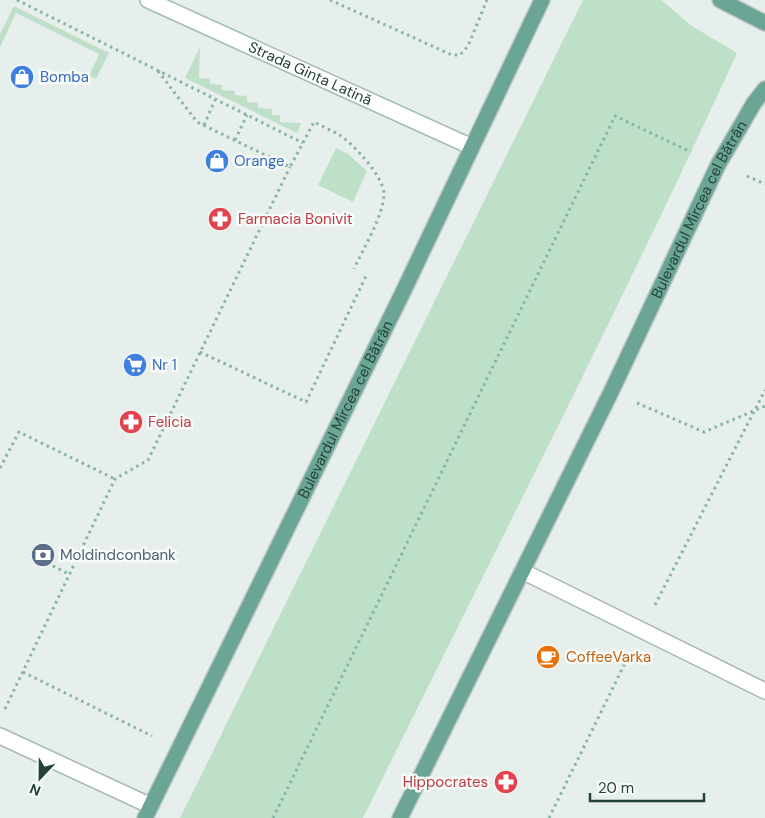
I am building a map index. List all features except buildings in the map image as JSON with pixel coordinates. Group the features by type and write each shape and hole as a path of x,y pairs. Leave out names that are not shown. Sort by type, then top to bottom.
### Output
{"main road":[{"name":"Bulevardul Mircea cel Bătrân","path":"148,812 542,0"},
{"path":"720,0 765,23"},
{"name":"Bulevardul Mircea cel Bătrân","path":"400,818 612,390 718,165 754,103 765,89"}],"street":[{"name":"Strada Ginta Latină","path":"148,0 472,147"},
{"path":"522,571 765,691"},
{"path":"0,736 148,812"}],"path":[{"path":"17,0 303,143"},
{"path":"330,0 452,55 460,55 468,46 487,0"},
{"path":"158,71 197,122 290,167"},
{"path":"204,125 215,100"},
{"path":"235,140 247,115"},
{"path":"273,818 614,116 691,152"},
{"path":"4,711 115,478 148,460 290,167 314,122 340,135 361,155 378,178 384,193 380,212 354,270"},
{"path":"747,176 765,184"},
{"path":"200,352 306,402 366,276"},
{"path":"549,818 641,630 765,390"},
{"path":"636,402 704,432 765,406"},
{"path":"0,468 19,432 115,478"},
{"path":"47,563 69,574"},
{"path":"23,672 152,736"}],"green space":[{"path":"583,0 661,0 692,26 737,53 600,341 363,818 180,818"},
{"path":"14,6 109,53 96,79 89,76 99,54 16,13 0,47 0,34"},
{"path":"200,47 199,78 210,79 210,84 222,85 222,90 235,91 235,95 247,96 247,102 258,103 258,108 272,109 272,115 280,115 280,122 301,123 297,133 185,78"},
{"path":"336,148 348,154 367,171 353,202 318,185"}],"place":[{"name":"Bomba","path":"22,77"},
{"name":"Orange","path":"217,161"},
{"name":"Farmacia Bonivit","path":"220,219"},
{"name":"Nr 1","path":"135,365"},
{"name":"Felicia","path":"131,422"},
{"name":"Moldindconbank","path":"43,555"},
{"name":"CoffeeVarka","path":"548,657"},
{"name":"Hippocrates","path":"506,782"}]}
